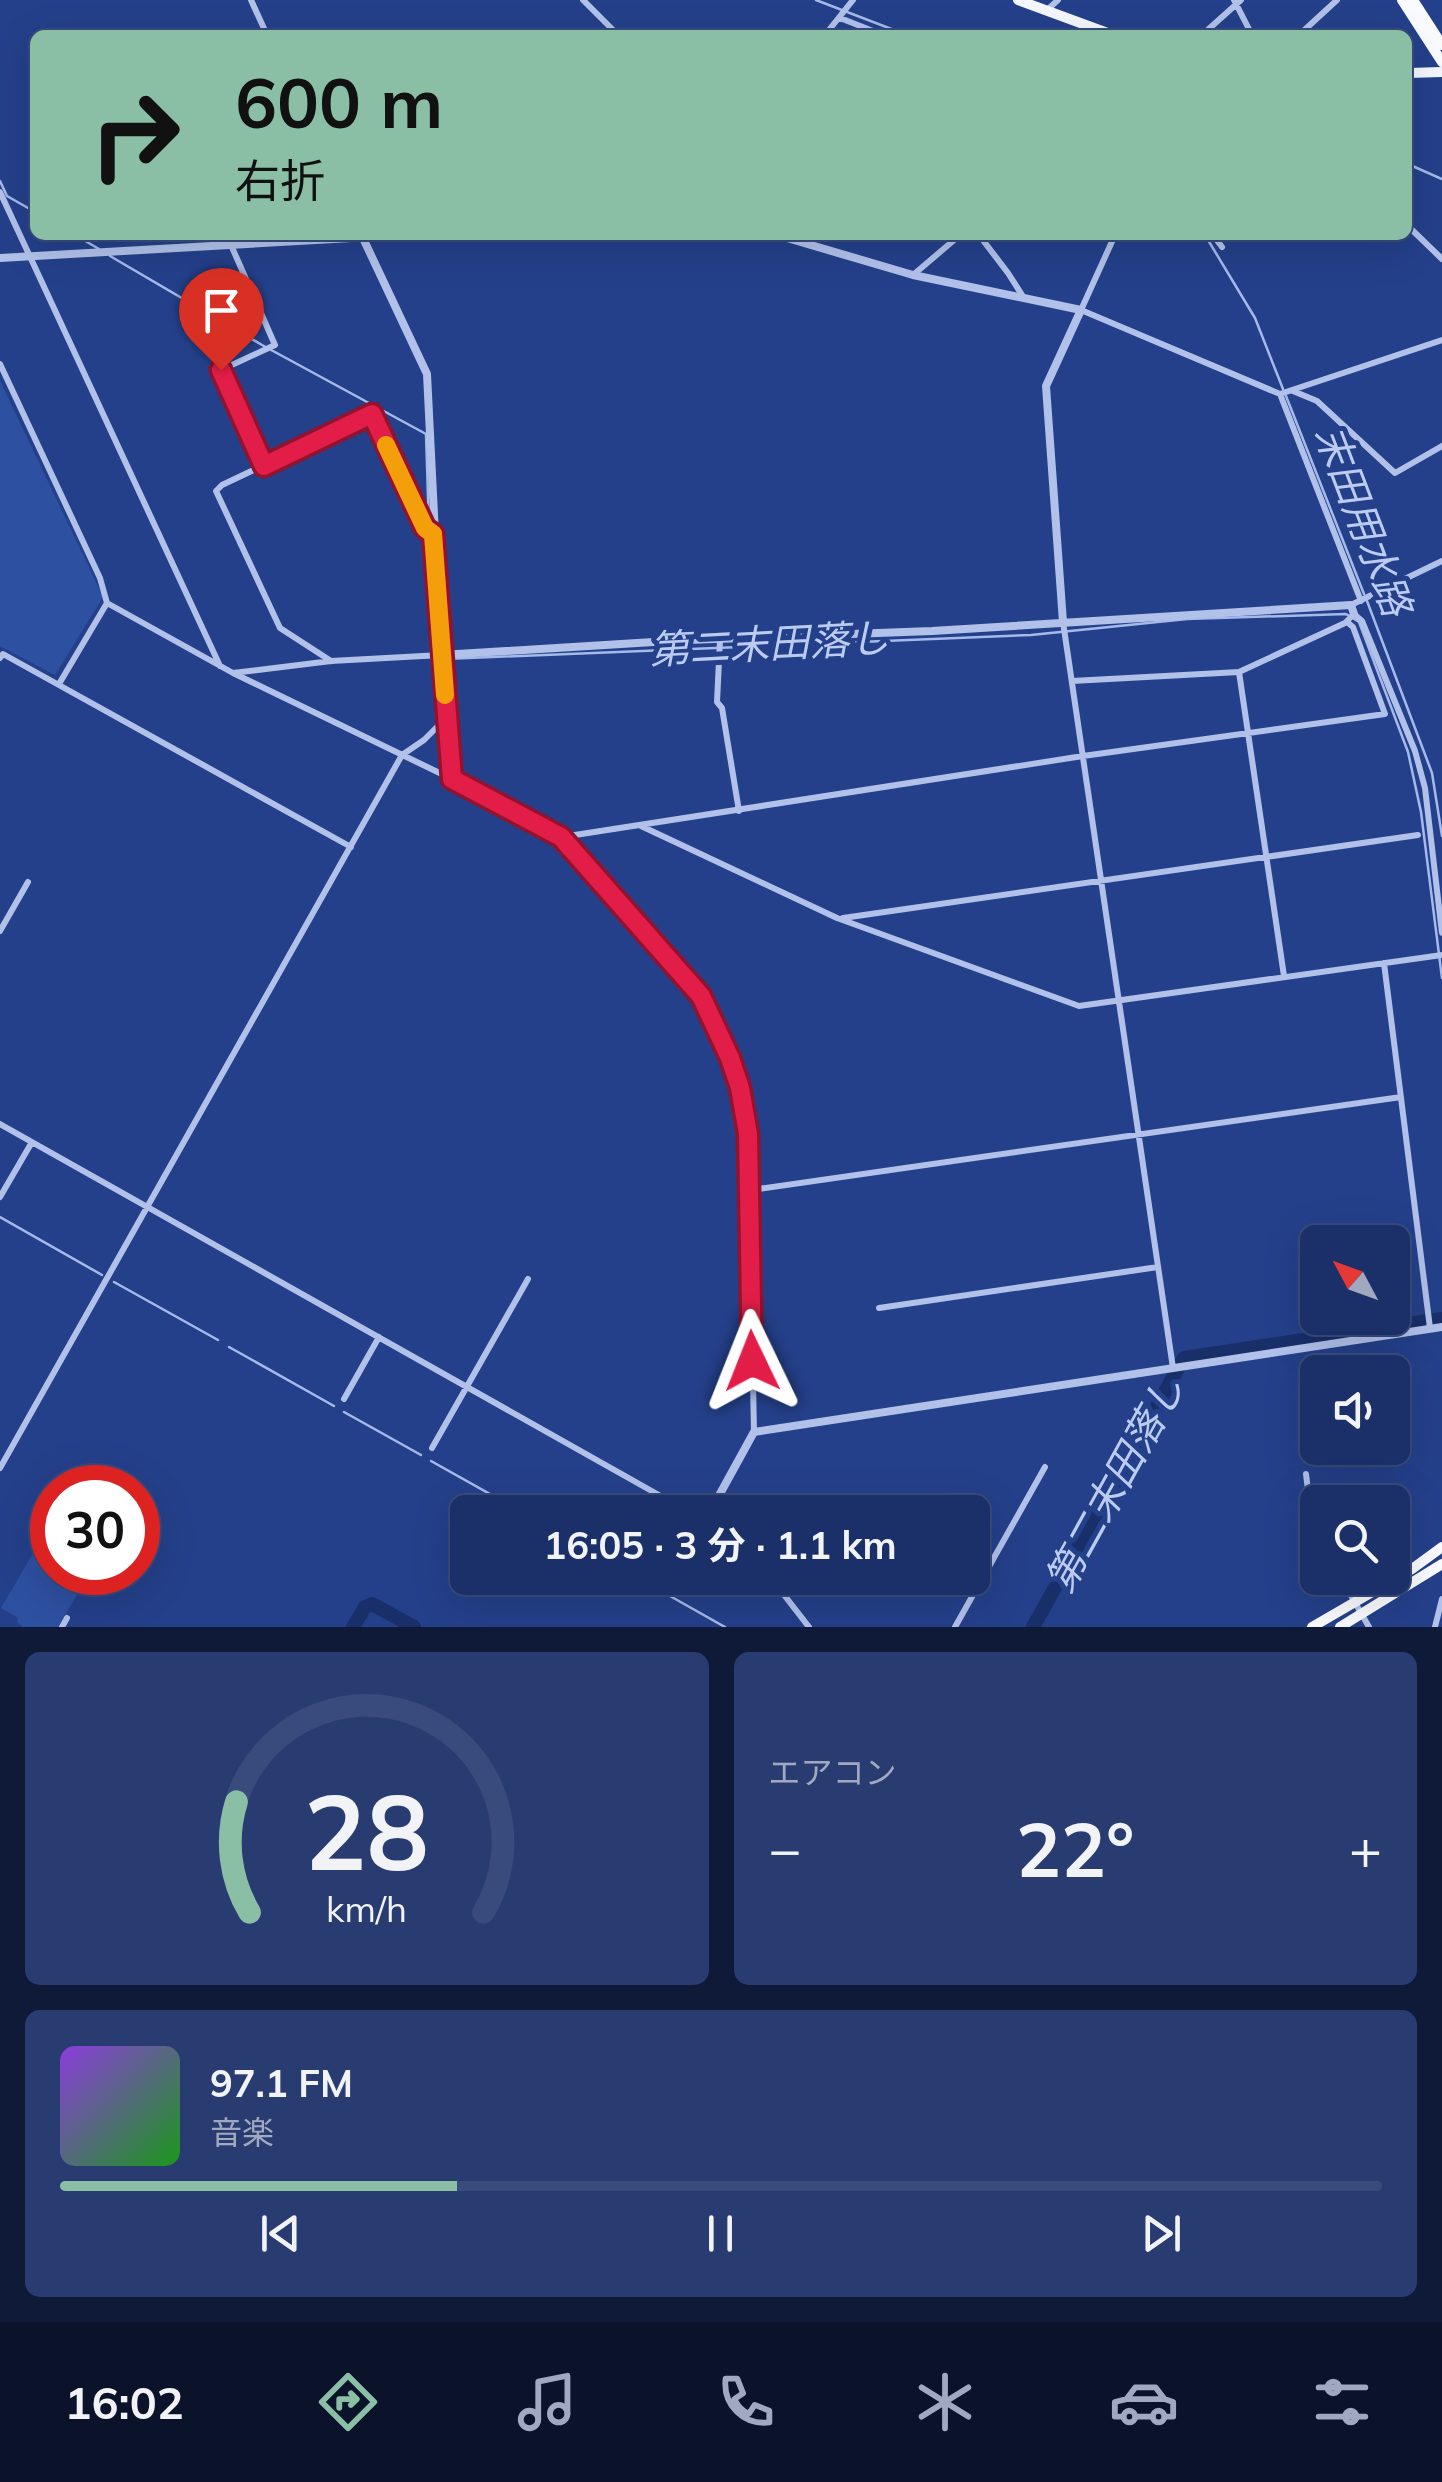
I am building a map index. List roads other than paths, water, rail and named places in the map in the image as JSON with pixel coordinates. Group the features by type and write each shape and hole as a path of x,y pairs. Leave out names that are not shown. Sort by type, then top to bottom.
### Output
{"highway":[{"path":"1402,0 1442,62"},
{"path":"1414,0 1442,45"},
{"path":"1312,1627 1442,1548"},
{"path":"1340,1627 1442,1564"}],"main road":[{"path":"1018,0 1100,30"},
{"path":"1412,75 1442,72"}],"street":[{"path":"251,0 266,30"},
{"path":"583,0 613,30"},
{"path":"829,30 854,0"},
{"path":"1047,10 1058,0"},
{"path":"1304,30 1337,0"},
{"path":"1207,30 1237,1 1250,30"},
{"path":"840,18 871,30"},
{"path":"0,192 220,666"},
{"path":"1412,230 1440,255"},
{"path":"0,258 303,240"},
{"path":"363,240 427,374 433,534 452,779"},
{"path":"794,240 913,275 1080,310 1280,394 1442,340"},
{"path":"913,275 954,240"},
{"path":"982,240 1024,299"},
{"path":"1112,240 1046,386 1063,622 1173,1368"},
{"path":"1217,240 1222,248"},
{"path":"231,245 275,344 221,370 264,466"},
{"path":"0,364 100,578 107,603 233,673 452,779 561,837 701,996 740,1088 748,1134 751,1190 754,1432 719,1495"},
{"path":"1292,390 1317,401 1395,472 1442,446"},
{"path":"1280,394 1361,601"},
{"path":"331,660 280,628 216,491 372,414 425,528 433,534"},
{"path":"1072,681 1239,672 1347,622 1361,601 1442,561"},
{"path":"59,684 107,603"},
{"path":"233,673 331,660 1353,609"},
{"path":"1353,609 1362,621 1420,770 1442,933"},
{"path":"561,837 1083,756 1385,714 1353,627 1347,622"},
{"path":"720,640 717,702 722,708 739,811"},
{"path":"0,658 3,654 59,684 351,847"},
{"path":"1239,672 1284,976"},
{"path":"0,1468 402,755 447,717"},
{"path":"640,826 837,918 1079,1006 1442,954"},
{"path":"837,918 1418,834"},
{"path":"0,931 28,882"},
{"path":"1384,963 1430,1328"},
{"path":"751,1190 1401,1097"},
{"path":"0,1124 659,1495"},
{"path":"0,1198 32,1142"},
{"path":"879,1308 1158,1268"},
{"path":"432,1448 528,1279"},
{"path":"754,1432 1442,1326"},
{"path":"344,1399 379,1337"},
{"path":"955,1627 1046,1467"},
{"path":"1306,1474 1307,1485"},
{"path":"785,1595 810,1627"},
{"path":"1351,1595 1369,1627"},
{"path":"1435,1627 1442,1599"},
{"path":"62,1627 67,1618"}],"waterway":[{"name":"末田用水路","path":"816,0 894,30"},
{"path":"1412,166 1442,179"},
{"name":"第二末田落し","path":"0,181 7,196 30,209"},
{"name":"第二末田落し","path":"84,240 99,249"},
{"name":"末田用水路","path":"1208,240 1255,318 1283,389"},
{"name":"第二末田落し","path":"110,256 426,434 429,528"},
{"name":"末田用水路","path":"1286,396 1364,594"},
{"name":"第二末田落し","path":"429,536 437,653"},
{"name":"末田用水路","path":"1367,601 1432,773 1442,836"},
{"name":"第二末田落し","path":"445,659 1031,635 1187,619 1346,614 1359,622 1408,752 1421,812 1442,978"},
{"path":"0,1217 102,1275"},
{"path":"114,1282 218,1340"},
{"name":"第二末田落し","path":"1033,1627 1184,1358 1442,1319"},
{"path":"229,1347 334,1406"},
{"path":"344,1412 421,1455"},
{"path":"431,1461 492,1495"},
{"path":"670,1596 725,1627"},
{"path":"353,1627 365,1607 372,1604 414,1627"}]}
